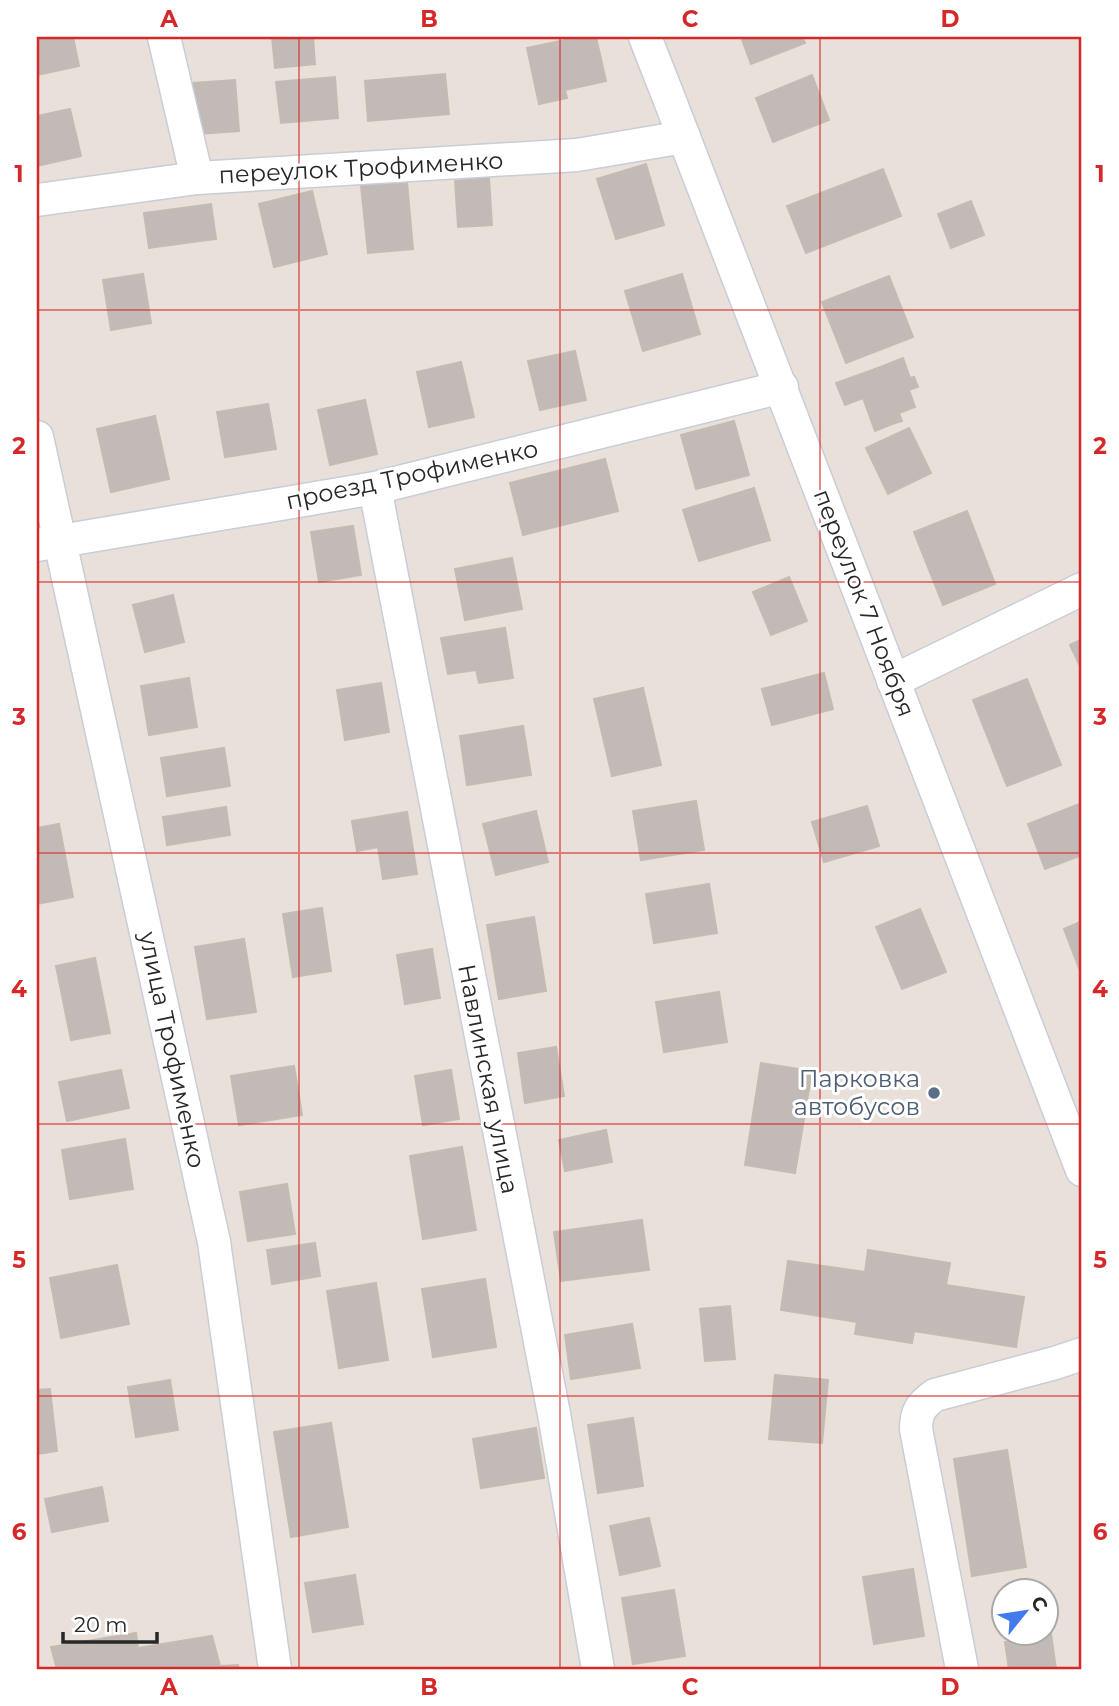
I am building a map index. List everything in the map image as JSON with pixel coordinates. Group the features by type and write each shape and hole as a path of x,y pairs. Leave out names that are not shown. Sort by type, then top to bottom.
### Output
{"street":[{"path":"164,37 197,178"},
{"name":"переулок 7 Ноября","path":"645,37 1082,1170"},
{"name":"переулок Трофименко","path":"37,200 197,178 577,155 684,136"},
{"name":"проезд Трофименко","path":"49,543 375,488 782,387"},
{"name":"улица Трофименко","path":"37,437 49,543 214,1242 275,1669"},
{"name":"Навлинская улица","path":"375,488 554,1414 598,1669"},
{"path":"893,681 1082,589"},
{"path":"962,1669 916,1429 916,1415 923,1403 934,1395 1082,1354"}],"building":[{"path":"37,37 73,37 79,66 37,75"},
{"path":"272,37 313,37 315,64 275,68"},
{"path":"579,37 596,37 606,81 565,90 567,98 539,104 527,48"},
{"path":"741,37 802,37 805,43 751,64"},
{"path":"445,74 449,114 368,121 365,81"},
{"path":"812,75 829,120 773,142 756,98"},
{"path":"335,77 338,118 281,123 276,82"},
{"path":"235,80 239,131 198,134 193,83"},
{"path":"70,109 81,156 37,166 37,116"},
{"path":"646,164 664,225 616,239 597,179"},
{"path":"883,169 901,216 806,253 787,206"},
{"path":"489,178 492,225 458,227 455,181"},
{"path":"407,182 413,249 368,253 361,186"},
{"path":"312,191 327,254 274,267 259,204"},
{"path":"971,201 984,235 951,248 938,214"},
{"path":"211,204 216,239 149,248 144,213"},
{"path":"143,274 151,323 111,330 103,280"},
{"path":"682,274 700,334 643,351 625,291"},
{"path":"889,276 913,337 846,363 822,302"},
{"path":"575,351 586,400 540,410 528,361"},
{"path":"903,358 910,378 914,377 918,387 909,390 915,407 899,413 902,421 895,423 875,369"},
{"path":"461,362 474,417 429,427 417,372"},
{"path":"875,369 895,423 875,431 863,398 845,405 836,383"},
{"path":"365,400 377,454 330,465 318,410"},
{"path":"268,404 276,449 225,457 217,412"},
{"path":"155,416 169,479 111,492 97,429"},
{"path":"734,421 749,475 696,489 681,435"},
{"path":"909,428 931,473 888,494 866,448"},
{"path":"605,459 618,511 523,535 510,483"},
{"path":"754,488 770,540 699,561 683,510"},
{"path":"967,511 995,584 943,605 914,532"},
{"path":"353,526 361,575 319,582 311,532"},
{"path":"512,558 522,609 465,620 455,569"},
{"path":"789,577 807,621 771,635 753,592"},
{"path":"173,595 184,642 145,652 133,605"},
{"path":"505,628 513,678 479,683 476,670 448,674 441,638"},
{"path":"1082,639 1082,670 1070,645"},
{"path":"824,673 833,709 772,725 762,689"},
{"path":"189,678 197,727 149,735 141,686"},
{"path":"1027,679 1061,765 1007,786 973,700"},
{"path":"381,683 389,732 345,740 337,690"},
{"path":"643,688 661,765 612,776 594,699"},
{"path":"523,726 531,775 467,785 460,736"},
{"path":"224,748 230,786 167,796 161,758"},
{"path":"696,801 704,850 641,860 633,811"},
{"path":"1082,803 1082,855 1045,869 1028,824"},
{"path":"867,806 879,846 824,862 812,822"},
{"path":"226,807 230,835 167,845 163,817"},
{"path":"536,811 548,862 496,875 483,824"},
{"path":"407,812 417,874 383,879 378,847 357,851 352,821"},
{"path":"59,824 73,897 37,904 37,828"},
{"path":"709,884 717,933 654,943 646,894"},
{"path":"322,908 331,971 293,977 283,914"},
{"path":"920,909 946,972 902,989 876,927"},
{"path":"534,917 546,991 499,999 487,925"},
{"path":"1082,921 1082,976 1064,929"},
{"path":"244,939 256,1012 207,1019 195,947"},
{"path":"432,949 440,998 405,1004 397,955"},
{"path":"95,958 110,1033 71,1040 56,966"},
{"path":"719,992 727,1042 664,1052 656,1002"},
{"path":"556,1047 564,1096 525,1103 518,1053"},
{"path":"761,1063 812,1071 795,1173 745,1165"},
{"path":"294,1066 302,1115 239,1125 231,1076"},
{"path":"121,1070 129,1108 67,1121 59,1082"},
{"path":"451,1070 459,1119 423,1125 415,1076"},
{"path":"606,1130 612,1162 565,1171 559,1140"},
{"path":"125,1139 133,1189 70,1199 62,1150"},
{"path":"462,1147 476,1230 423,1239 410,1156"},
{"path":"287,1184 295,1234 248,1241 240,1192"},
{"path":"642,1220 649,1270 561,1281 554,1232"},
{"path":"315,1243 320,1276 272,1284 267,1250"},
{"path":"868,1250 950,1263 946,1285 1024,1297 1016,1347 914,1331 912,1343 855,1334 857,1322 781,1310 788,1261 865,1272"},
{"path":"117,1265 129,1324 61,1338 50,1278"},
{"path":"485,1279 496,1347 433,1357 422,1289"},
{"path":"376,1283 388,1360 339,1368 327,1291"},
{"path":"730,1306 735,1359 705,1361 700,1309"},
{"path":"632,1324 640,1368 571,1379 565,1335"},
{"path":"775,1375 828,1380 822,1443 769,1439"},
{"path":"170,1380 178,1430 136,1437 128,1387"},
{"path":"50,1389 57,1451 37,1454 37,1390"},
{"path":"633,1418 643,1486 598,1493 588,1425"},
{"path":"331,1423 348,1527 291,1537 274,1432"},
{"path":"536,1428 544,1478 481,1488 473,1439"},
{"path":"1007,1450 1026,1567 972,1576 954,1459"},
{"path":"102,1487 108,1521 52,1532 45,1499"},
{"path":"649,1518 660,1566 620,1575 610,1526"},
{"path":"913,1569 924,1636 874,1644 863,1577"},
{"path":"355,1575 363,1624 313,1632 305,1583"},
{"path":"674,1590 685,1656 633,1664 622,1598"},
{"path":"136,1633 138,1648 212,1636 220,1666 238,1665 239,1669 57,1669 51,1647"},
{"path":"1006,1646 1053,1646 1056,1669 1009,1669"}],"place":[{"name":"Парковка автобусов","path":"934,1093"}]}
